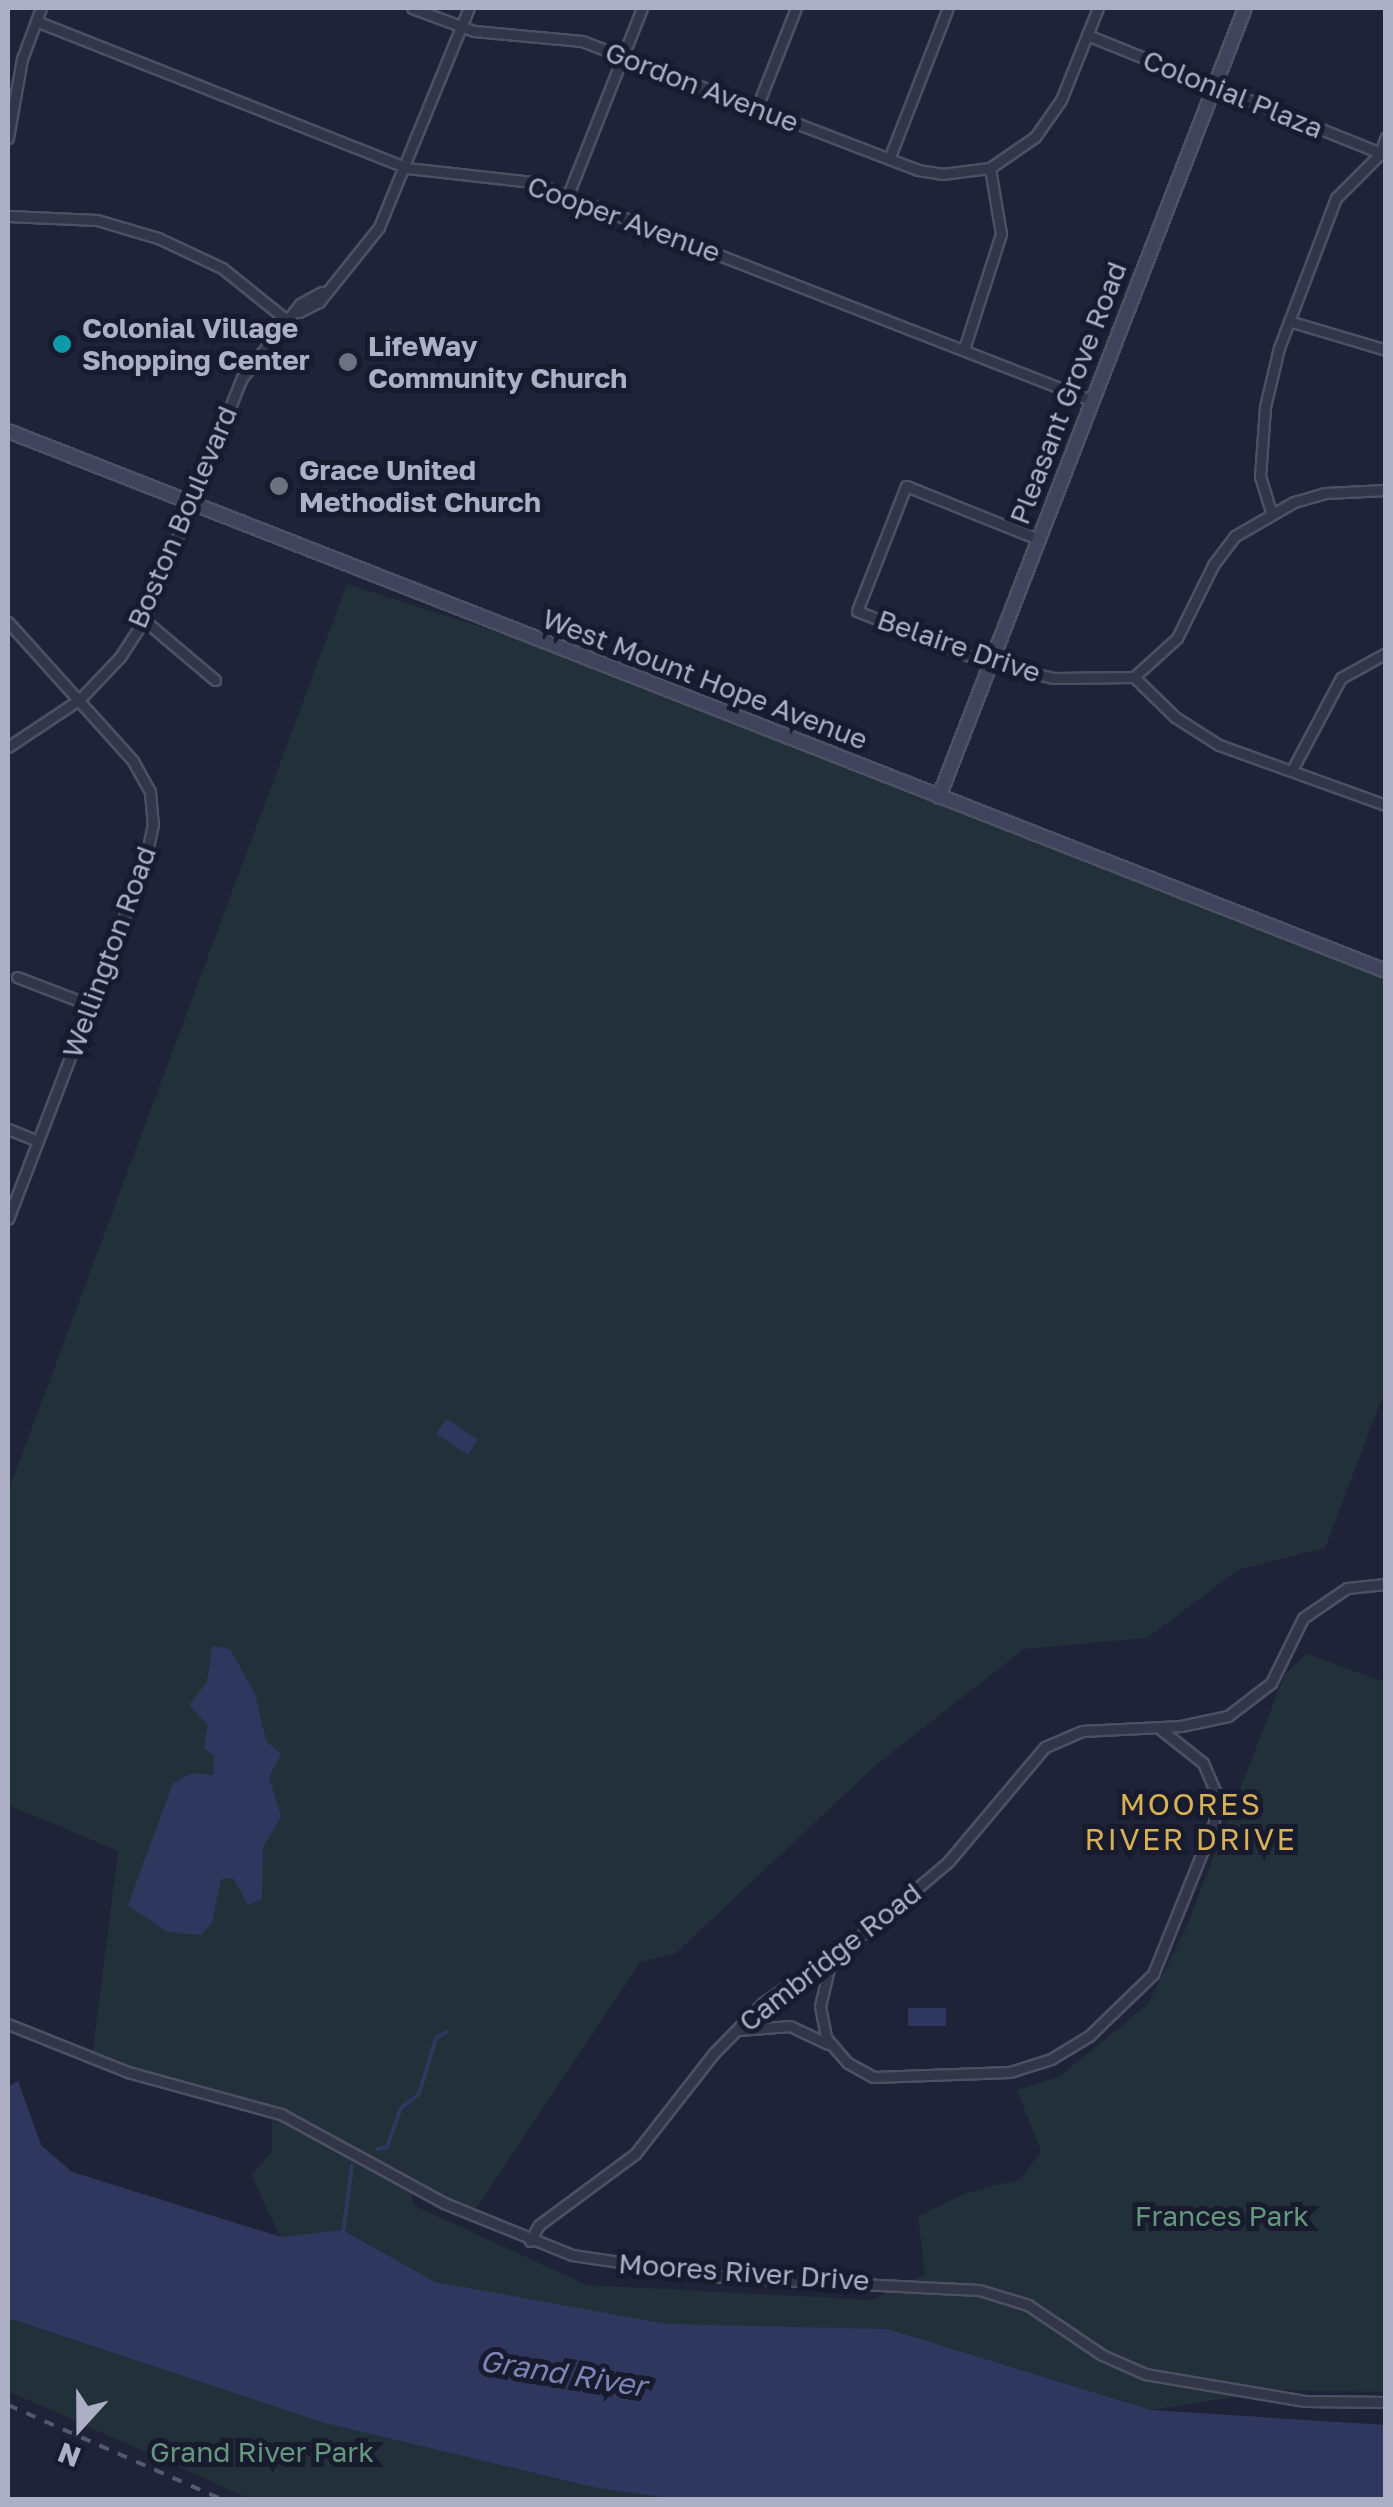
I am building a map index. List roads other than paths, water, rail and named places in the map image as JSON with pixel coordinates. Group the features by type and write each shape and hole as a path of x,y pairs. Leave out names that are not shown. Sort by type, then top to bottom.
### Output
{"street":[{"path":"8,138 41,8"},
{"name":"Gordon Avenue","path":"412,8 461,27 542,33 623,55 888,159 942,174 990,168"},
{"name":"Boston Boulevard","path":"8,747 80,698 144,620 234,392 288,320 319,302 322,292 379,227 408,168 469,8"},
{"path":"568,196 642,8"},
{"path":"757,107 796,8"},
{"path":"888,159 948,8"},
{"path":"964,349 999,253 999,195 990,168 1018,152 1049,122 1098,8"},
{"name":"Pleasant Grove Road","path":"939,797 1245,8"},
{"name":"Cooper Avenue","path":"36,21 408,168 494,174 568,196 1093,401"},
{"name":"Colonial Plaza","path":"1087,35 1382,154"},
{"path":"1271,512 1260,477 1265,407 1289,321 1336,198 1382,154 1386,137"},
{"path":"8,216 97,220 158,238 222,268 288,320"},
{"path":"1289,321 1386,350"},
{"name":"West Mount Hope Avenue","path":"8,431 1386,970"},
{"name":"Belaire Drive","path":"1038,539 906,486 856,612 993,662 1053,678 1134,677"},
{"path":"1386,490 1325,492 1271,512 1235,536 1213,566 1177,638 1134,677 1175,717 1219,745 1386,806"},
{"path":"144,620 215,680"},
{"name":"Wellington Road","path":"8,622 133,760 153,807 145,862 8,1219"},
{"path":"1292,770 1341,678 1386,653"},
{"path":"18,976 90,1005"},
{"path":"8,1130 38,1141"},
{"name":"Cambridge Road","path":"530,2241 540,2225 635,2154 735,2031 763,2003 832,1958 948,1862 1045,1747 1082,1730 1203,1722 1250,1703 1270,1684 1303,1618 1347,1588 1386,1584"},
{"path":"735,2031 790,2026 834,2049 862,2072 892,2080 1010,2072 1050,2058 1108,2021 1166,1952 1214,1823 1215,1791 1203,1763 1157,1727"},
{"path":"832,1958 820,2006 834,2049"},
{"name":"Moores River Drive","path":"8,2024 128,2072 282,2114 444,2203 530,2241 658,2271 979,2290 1028,2305 1102,2355 1145,2374 1305,2401 1386,2402"}],"water":[{"path":"446,1419 478,1440 468,1455 436,1434"},
{"path":"212,1646 230,1649 255,1694 266,1741 281,1754 269,1777 281,1817 263,1847 262,1899 248,1905 233,1878 221,1879 212,1923 201,1935 167,1932 128,1905 173,1783 192,1773 213,1775 214,1756 204,1748 208,1725 189,1705 207,1682"},
{"path":"908,2008 946,2008 946,2026 908,2026"},
{"name":"Grand River","path":"18,2081 41,2145 72,2172 281,2237 343,2230 435,2282 667,2324 888,2329 1151,2410 1385,2425 1385,2499 676,2499 597,2488 325,2423 8,2318 8,2087"}],"waterway":[{"path":"378,2149 387,2147 401,2108 419,2094 436,2038 447,2032"},
{"path":"343,2234 352,2166"}],"railway":[{"path":"8,2405 223,2500"}],"place":[{"name":"Colonial Village Shopping Center","path":"62,344"},
{"name":"LifeWay Community Church","path":"348,362"},
{"name":"Grace United Methodist Church","path":"279,486"}],"district":[{"name":"MOORES RIVER DRIVE","path":"1191,1821"}],"park label":[{"name":"Frances Park","path":"1222,2216"},
{"name":"Grand River Park","path":"262,2452"}]}
